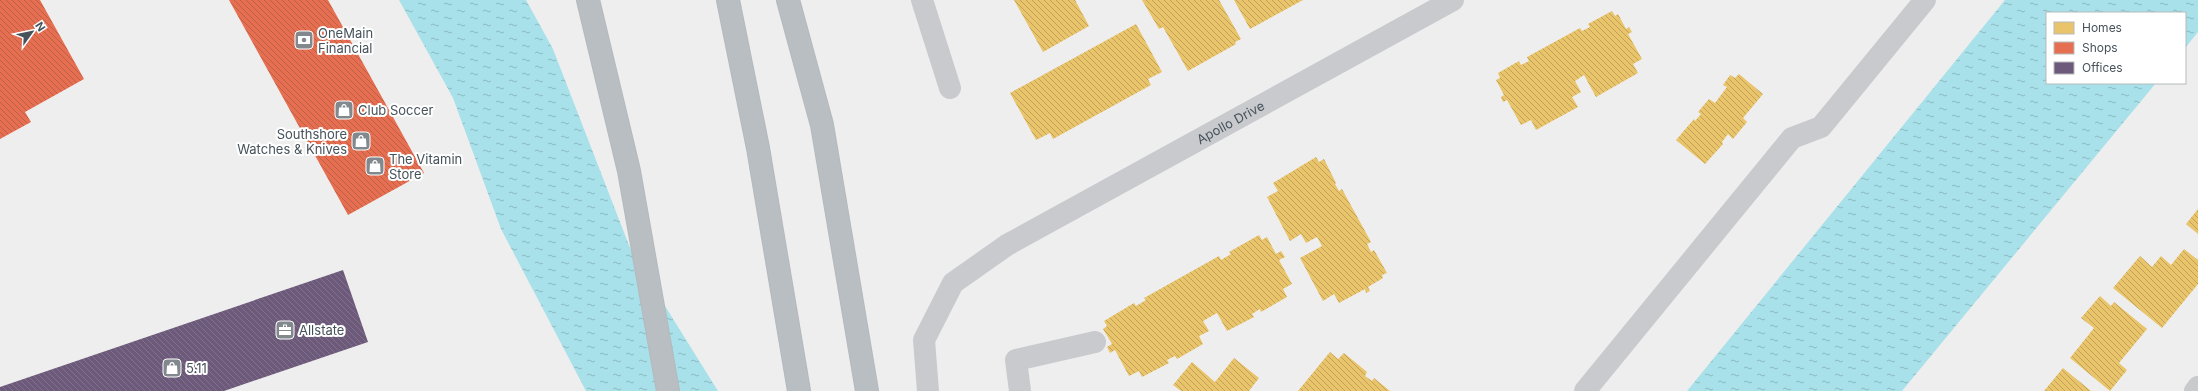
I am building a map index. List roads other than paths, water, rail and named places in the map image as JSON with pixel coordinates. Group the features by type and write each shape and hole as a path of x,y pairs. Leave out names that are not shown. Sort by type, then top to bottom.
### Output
{"highway":[{"path":"588,0 629,171 668,391"},
{"path":"728,0 758,148 799,391"},
{"path":"788,0 822,125 866,381"}],"street":[{"path":"922,0 950,88"},
{"name":"Apollo Drive","path":"928,391 924,340 953,283 1007,245 1453,0"},
{"path":"1585,391 1792,138 1821,127 1925,0"},
{"path":"1020,391 1016,360 1095,342"},
{"path":"2195,391 2198,387"}],"water":[{"path":"399,0 526,0 553,49 632,253 718,391 586,391 501,229 453,98"},
{"path":"2005,0 2198,0 2198,32 2186,47 2186,12 2046,12 2046,84 2155,84 1902,391 1687,391"}],"place":[{"name":"OneMain Financial","path":"304,40"},
{"name":"Club Soccer","path":"344,110"},
{"name":"Southshore Watches & Knives","path":"361,141"},
{"name":"The Vitamin Store","path":"375,166"},
{"name":"Allstate","path":"285,330"},
{"name":"5.11","path":"172,368"}]}
